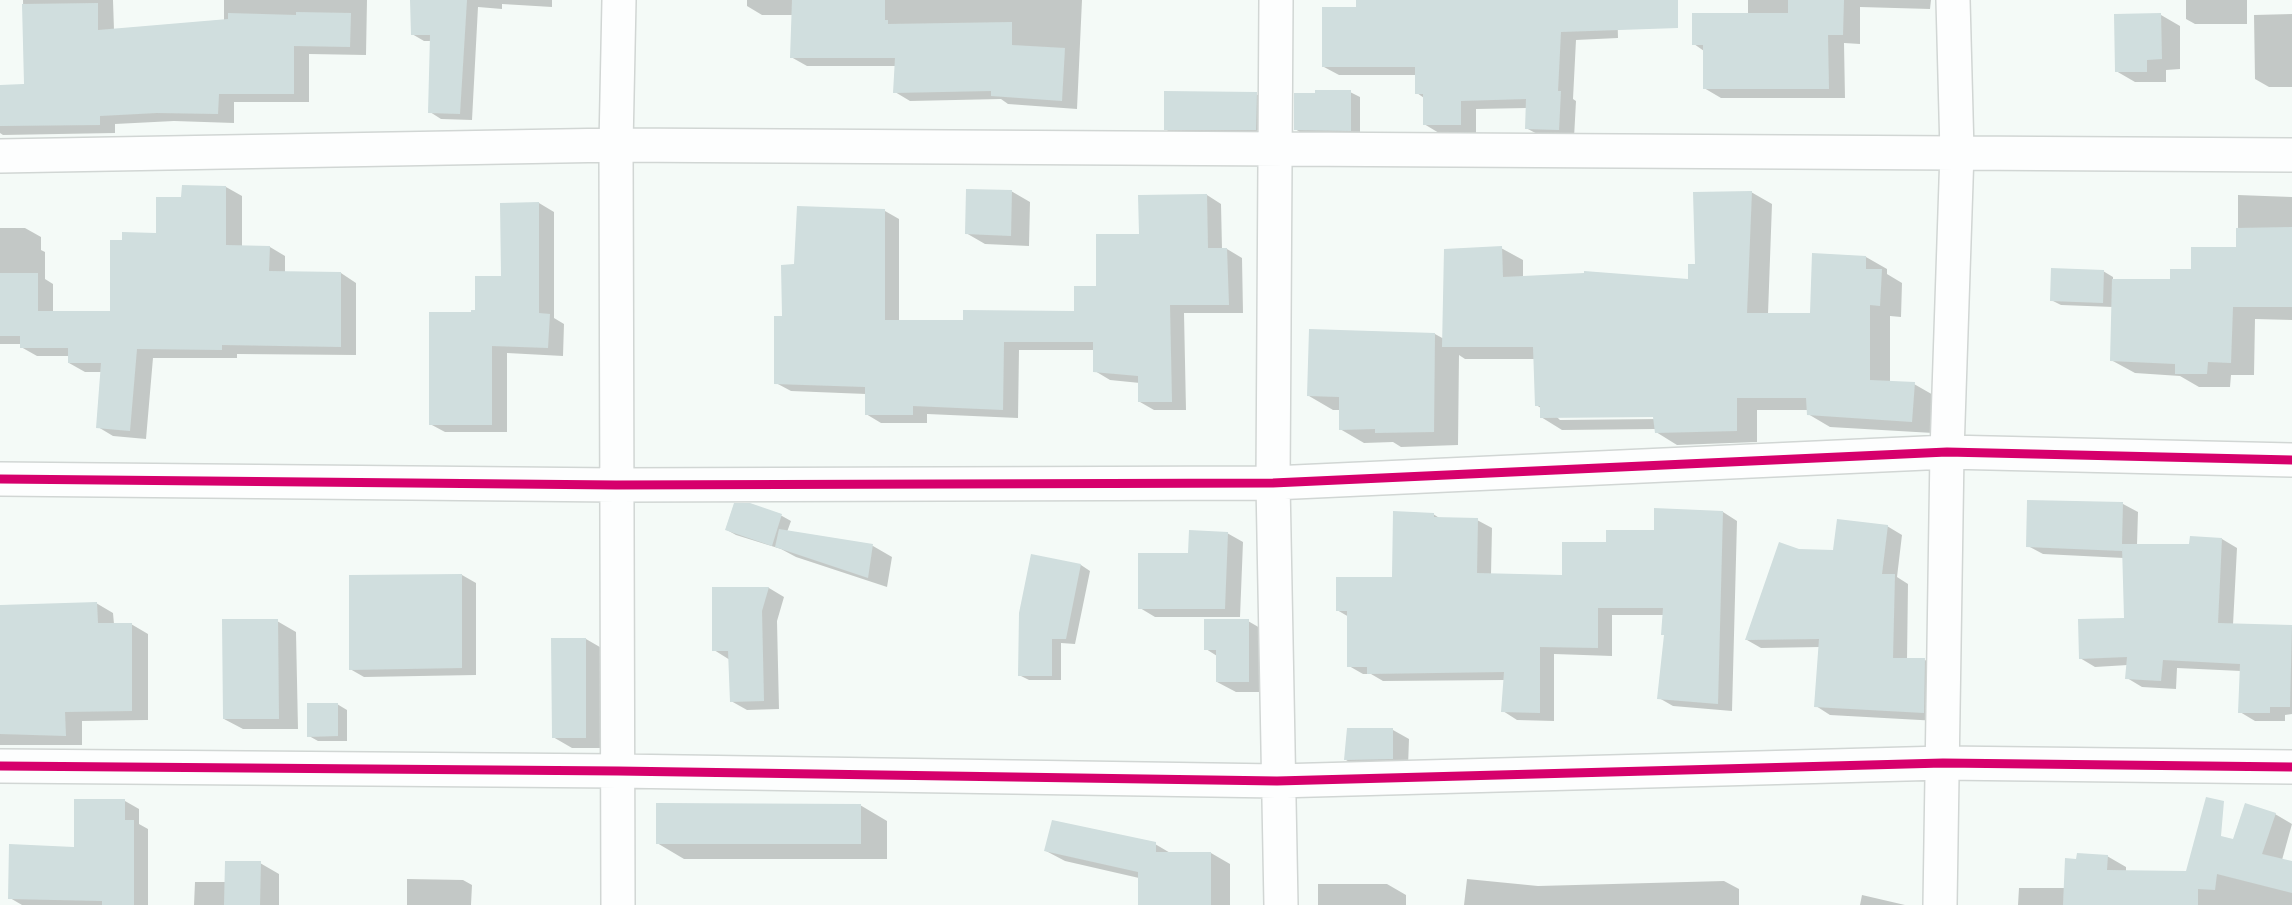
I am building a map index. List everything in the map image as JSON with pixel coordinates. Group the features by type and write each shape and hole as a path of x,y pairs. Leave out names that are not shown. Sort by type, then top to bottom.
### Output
{"street":[{"path":"618,905 616,145 619,0"},
{"path":"1276,0 1273,483 1281,905"},
{"path":"1940,905 1947,452 1957,152 1953,0"},
{"path":"0,156 616,145 2292,155"},
{"path":"0,478 616,485 1273,483 1947,452 2292,460"},
{"path":"0,766 618,771 1277,781 1942,763 2292,767"}],"building":[{"path":"410,0 467,0 460,114 428,113 430,35 411,35"},
{"path":"792,0 885,0 885,20 888,20 888,24 1012,22 1012,45 1065,48 1062,101 991,96 991,91 893,93 895,58 790,58"},
{"path":"1356,0 1678,0 1678,28 1561,32 1559,130 1525,129 1526,99 1461,101 1461,125 1423,125 1423,94 1415,94 1415,67 1322,67 1322,7 1356,7"},
{"path":"1788,0 1844,0 1843,35 1828,35 1829,89 1703,89 1703,45 1692,45 1692,13 1788,13"},
{"path":"98,3 98,30 228,19 228,13 296,15 296,12 351,13 350,47 294,46 294,94 219,94 218,114 157,113 100,116 100,125 0,126 0,85 24,84 22,4"},
{"path":"2161,13 2162,59 2147,60 2147,72 2115,72 2114,14"},
{"path":"1315,90 1351,90 1351,131 1294,130 1294,93 1315,93"},
{"path":"1164,91 1257,92 1256,130 1164,130"},
{"path":"182,185 226,186 226,245 270,246 269,271 341,272 341,347 222,345 222,350 137,349 130,431 96,428 101,363 68,363 68,348 20,348 20,336 0,336 0,273 38,273 38,311 110,311 110,240 122,240 122,232 156,233 156,197 181,197"},
{"path":"966,189 1012,190 1011,236 965,234"},
{"path":"1752,191 1747,313 1810,313 1812,253 1866,256 1866,269 1882,269 1880,306 1870,305 1870,380 1915,382 1912,422 1807,415 1806,398 1737,398 1737,431 1655,433 1653,417 1540,418 1540,406 1535,406 1533,347 1442,347 1444,249 1502,246 1503,277 1584,273 1584,271 1688,279 1688,264 1695,264 1693,192"},
{"path":"1207,194 1208,248 1227,248 1229,305 1170,305 1172,402 1138,402 1138,376 1093,372 1093,342 1004,342 1003,410 913,406 913,415 865,415 865,387 774,384 774,316 782,316 781,265 794,264 797,206 885,209 885,320 963,320 963,310 1074,311 1074,286 1096,286 1096,234 1139,234 1138,195"},
{"path":"539,202 539,313 550,314 548,348 492,346 492,425 429,425 429,312 471,312 475,310 475,276 501,276 500,203"},
{"path":"2292,227 2292,307 2233,307 2231,363 2208,362 2207,374 2175,374 2175,364 2110,361 2112,279 2170,279 2170,269 2191,269 2191,247 2236,247 2236,228"},
{"path":"2051,268 2104,270 2103,303 2050,301"},
{"path":"1309,329 1435,333 1434,432 1375,433 1375,429 1339,430 1339,397 1307,396"},
{"path":"2027,500 2123,502 2122,544 2189,544 2190,536 2222,538 2218,623 2292,625 2290,707 2270,707 2270,713 2238,713 2240,664 2163,660 2161,681 2125,679 2127,657 2079,659 2078,619 2124,618 2122,546 2122,551 2026,547"},
{"path":"734,503 750,503 782,514 772,546 725,530"},
{"path":"1654,508 1723,511 1718,704 1657,699 1664,635 1661,635 1663,608 1598,608 1598,648 1540,647 1540,713 1501,712 1504,672 1367,674 1367,667 1347,667 1347,611 1336,611 1336,577 1392,577 1393,511 1434,513 1434,517 1478,518 1477,573 1562,575 1562,542 1606,542 1606,530 1654,530"},
{"path":"1837,519 1888,525 1882,574 1895,574 1893,658 1925,658 1924,713 1814,707 1819,639 1745,640 1779,542 1799,549 1833,550"},
{"path":"779,529 873,544 868,578 775,547"},
{"path":"1189,530 1228,532 1225,609 1138,609 1138,553 1188,553"},
{"path":"1031,554 1081,564 1066,639 1052,639 1052,676 1018,676 1019,613"},
{"path":"462,574 462,668 349,670 349,575"},
{"path":"712,587 769,587 762,611 764,701 730,702 728,651 712,651"},
{"path":"97,602 98,623 132,623 132,711 65,712 66,736 0,734 0,605"},
{"path":"222,619 278,619 279,719 223,719"},
{"path":"1204,619 1249,619 1249,682 1216,682 1216,650 1204,650"},
{"path":"551,638 586,638 586,738 552,738"},
{"path":"307,703 338,703 338,736 307,737"},
{"path":"1347,728 1393,728 1393,759 1344,760"},
{"path":"2206,797 2224,801 2221,836 2233,839 2245,803 2276,813 2262,854 2292,861 2292,893 2217,874 2215,890 2198,889 2198,905 2063,905 2065,858 2076,859 2077,853 2108,855 2107,870 2186,871"},
{"path":"74,799 125,799 125,820 134,820 134,905 102,905 102,901 8,899 9,844 74,847"},
{"path":"656,803 861,804 861,844 656,844"},
{"path":"1052,820 1156,842 1156,852 1211,852 1211,905 1138,905 1138,872 1044,851"},
{"path":"225,861 261,861 260,905 224,905"}],"cycle path":[{"path":"0,479 616,485 1273,483 1947,452 2292,460"},
{"path":"0,766 618,771 1277,781 1943,763 2292,767"}]}
